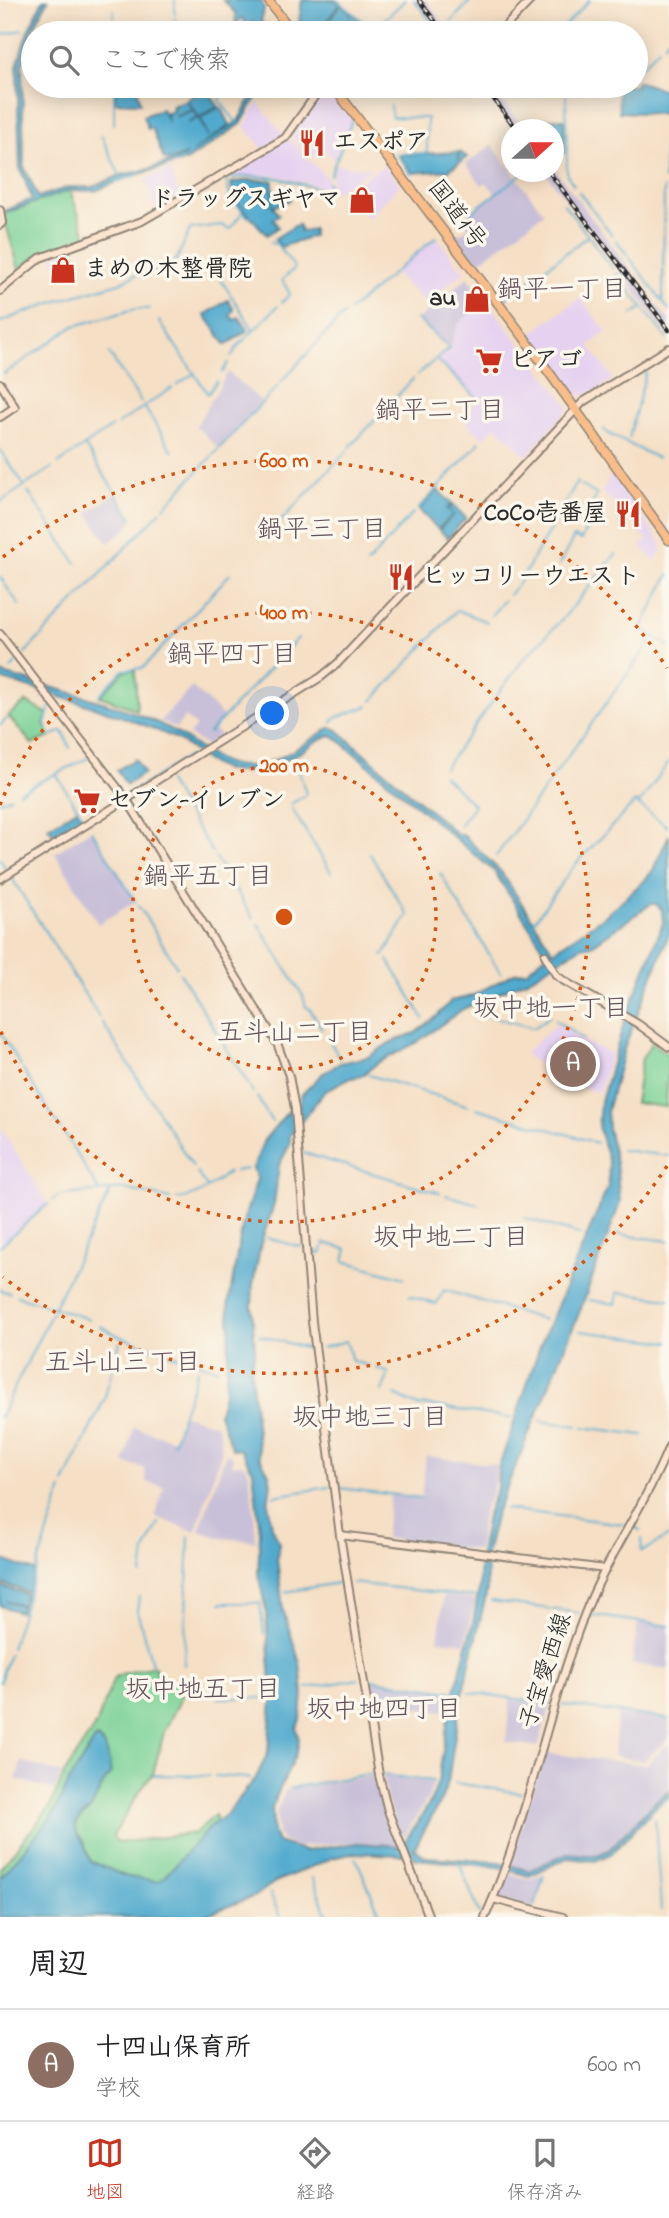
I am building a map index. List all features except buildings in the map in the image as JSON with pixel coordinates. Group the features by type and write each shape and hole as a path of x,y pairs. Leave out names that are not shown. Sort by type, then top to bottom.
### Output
{"highway":[{"path":"268,0 284,21"},
{"name":"国道1号","path":"342,98 577,410 669,540"}],"street":[{"path":"511,21 531,0"},
{"path":"0,291 40,258 142,221 285,138 313,98"},
{"path":"0,211 0,225"},
{"path":"0,878 321,677 337,664 583,402 669,348"},
{"path":"0,383 15,407 0,417"},
{"path":"0,634 127,800 276,1044 289,1076 295,1109 310,1300 340,1535 379,1775 388,1811 429,1917"},
{"path":"545,955 556,975 638,1024 669,1047"},
{"name":"子宝愛西線","path":"485,1917 503,1870 585,1613 669,1446"},
{"path":"340,1535 605,1569"},
{"path":"493,1899 563,1917"}],"shaded area":[{"path":"415,0 426,0 442,21 432,21"},
{"path":"316,98 336,98 352,120 334,160 322,147 311,158 292,135"},
{"path":"491,98 500,98 516,119 507,119"},
{"path":"258,102 283,134 263,149 244,126"},
{"path":"290,140 327,178 328,188 273,175 229,177 226,174"},
{"path":"492,145 501,157 501,182 520,182 544,213 477,264 455,235 468,230 466,215 495,193 486,182 482,185 466,164"},
{"path":"336,165 373,168 333,193 331,180"},
{"path":"385,165 400,185 368,218 343,192"},
{"path":"171,170 179,196 156,210 145,179"},
{"path":"564,181 669,321 669,336 553,182"},
{"path":"437,238 464,272 426,303 394,273"},
{"path":"67,251 74,273 60,278 52,256"},
{"path":"468,277 485,299 458,324 450,348 418,319"},
{"path":"580,298 607,332 589,345 613,379 595,391 578,397 530,334"},
{"path":"485,299 568,405 568,409 526,456 496,426 484,439 462,419 479,399 437,359 449,349 458,324"},
{"path":"228,372 262,402 218,448 196,426"},
{"path":"612,474 641,515 634,523 631,523 602,491"},
{"path":"115,494 132,521 128,528 108,543 88,513"},
{"path":"643,518 661,543 661,552 654,561 641,546 647,539 635,529"},
{"path":"192,687 224,717 213,729 221,736 206,746 189,735 196,726 185,717 176,728 160,721"},
{"path":"91,830 136,901 98,924 55,853"},
{"path":"557,1024 583,1041 611,1053 599,1092 546,1078 549,1070 527,1057 526,1052"},
{"path":"0,1127 48,1204 0,1245"},
{"path":"182,1414 217,1425 222,1450 196,1530 193,1531 155,1517 164,1487 146,1482 145,1468 124,1463 134,1427 174,1440"},
{"path":"226,1453 232,1455 233,1465 246,1466 249,1473 255,1541 221,1538 199,1531"},
{"path":"426,1456 497,1465 492,1493 484,1508 478,1550 385,1538 390,1495 421,1499"},
{"path":"444,1595 475,1600 465,1643 438,1640"},
{"path":"638,1621 669,1626 669,1669 632,1664"},
{"path":"366,1679 451,1691 444,1711 370,1701"},
{"path":"510,1700 551,1705 538,1747 506,1742"},
{"path":"618,1713 669,1720 669,1738 644,1761 613,1756"},
{"path":"669,1743 669,1791 609,1850 595,1856 567,1853 529,1871 509,1865 545,1753 646,1765"},
{"path":"22,1761 62,1774 54,1790 16,1779"},
{"path":"376,1775 398,1845 354,1842 297,1847 282,1840 278,1834 277,1811 286,1790"},
{"path":"383,1776 434,1782 428,1798 405,1835 400,1836 387,1799"},
{"path":"507,1873 530,1880 544,1873 534,1908 502,1899 499,1895"}],"green space":[{"path":"70,190 87,238 39,255 19,269 3,214"},
{"path":"135,669 137,710 100,696 124,671"},
{"path":"26,702 48,714 44,724 50,737 32,744 8,716"},
{"path":"652,1043 669,1055 666,1107 635,1103 642,1058"},
{"path":"154,1666 160,1680 189,1682 164,1732 153,1774 113,1836 117,1843 195,1833 215,1815 217,1821 161,1880 176,1917 157,1881 127,1877 90,1861 83,1841 77,1834 76,1823 90,1808 108,1777 96,1738 71,1778 53,1815 0,1878 0,1868 50,1807 64,1774 97,1723 113,1680 118,1675"}],"water":[{"path":"43,0 48,0 37,21 33,21"},
{"path":"223,0 262,2 264,9 261,21 245,21 241,18 235,21 236,14"},
{"path":"302,0 335,0 340,4 327,21 299,21"},
{"path":"341,5 352,14 347,21 328,21"},
{"path":"353,15 361,21 349,21"},
{"path":"21,53 24,167 38,197 69,187 93,187 121,175 184,157 185,155 173,160 164,159 152,128 148,129 143,116 162,109 168,122 166,113 173,111 172,106 186,100 192,109 175,117 193,110 197,118 187,123 199,118 208,137 201,118 219,107 222,109 230,125 192,152 238,121 251,98 256,98 241,124 186,161 126,178 95,191 70,190 5,213 4,211 32,199 20,168 17,66"},
{"path":"648,85 665,90 664,114 619,112 618,98 648,98"},
{"path":"115,98 139,98 140,103 115,102"},
{"path":"213,98 218,106 199,117 187,100"},
{"path":"459,152 458,160 460,152 467,157 449,170 413,173 399,155"},
{"path":"249,180 273,181 273,202 275,195 290,198 275,206 271,203 279,215 273,219 278,227 267,235 234,199 231,183"},
{"path":"298,224 301,232 313,229 313,236 281,247 274,239"},
{"path":"228,300 234,310 230,315 234,320 239,317 248,330 226,345 205,315"},
{"path":"438,490 452,504 447,509 450,511 453,505 466,518 448,538 439,530 454,514 438,529 419,510"},
{"path":"0,673 91,698 137,714 177,733 218,760 237,765 270,762 329,728 336,729 457,834 463,835 501,872 553,951 605,916 645,880 653,870 669,835 669,934 624,1049 607,1111 620,1203 580,1311 496,1513 486,1554 487,1591 459,1708 448,1782 414,1849 427,1857 500,1862 529,1871 567,1853 595,1856 609,1850 669,1791 669,1797 611,1854 595,1861 567,1858 529,1876 499,1867 416,1859 409,1852 402,1855 355,1853 332,1858 275,1882 255,1896 200,1917 0,1917 0,1878 53,1815 71,1778 96,1738 105,1749 111,1774 90,1809 76,1823 77,1834 83,1841 90,1861 127,1877 157,1881 164,1877 212,1825 226,1815 256,1778 268,1753 272,1699 266,1610 258,1574 260,1533 253,1471 241,1450 232,1449 219,1413 225,1390 230,1327 228,1306 243,1222 257,1179 253,1168 264,1140 290,1109 298,1109 302,1094 322,1074 340,1063 368,1057 391,1042 415,1033 451,1001 472,996 514,973 527,971 547,954 494,871 334,736 320,739 274,766 249,772 231,771 214,765 180,741 151,728 87,705 0,679","holes":["651,904 656,904 662,910 663,923 624,1023 600,1105 598,1126 609,1163 608,1187 540,1346 498,1470 497,1489 488,1511 480,1555 474,1619 449,1713 438,1782 431,1801 400,1846 357,1843 305,1851 277,1842 273,1832 272,1806 297,1751 299,1740 296,1728 301,1718 303,1693 300,1663 283,1610 277,1558 279,1542 272,1527 268,1503 271,1484 269,1474 259,1456 251,1370 255,1351 252,1306 253,1284 261,1243 274,1204 279,1165 290,1144 290,1136 325,1091 347,1079 361,1076 379,1062 416,1043 463,1009 529,979 581,947 592,945"]},
{"path":"135,759 144,773 126,785 117,770"},
{"path":"77,809 84,819 55,837 48,827"},
{"path":"0,1559 35,1571 28,1592 0,1583"},
{"path":"0,1586 26,1594 22,1605 6,1601 22,1606 20,1612 0,1606"}],"waterway":[{"path":"175,0 175,14"},
{"path":"337,0 363,21"},
{"path":"383,21 405,0"},
{"path":"414,0 431,21"},
{"path":"452,21 471,0"},
{"path":"570,21 590,0"},
{"path":"114,10 114,21"},
{"path":"348,21 353,15"},
{"path":"0,35 21,30"},
{"path":"664,44 669,38"},
{"path":"648,59 659,48"},
{"path":"664,180 665,90"},
{"path":"114,98 114,124"},
{"path":"221,98 219,100 237,123"},
{"path":"566,98 567,175 574,185"},
{"path":"390,106 392,117 427,118 427,153 396,154 411,174"},
{"path":"330,175 352,121"},
{"path":"101,135 120,176"},
{"path":"116,182 134,176"},
{"path":"225,177 230,197 248,217"},
{"path":"230,178 278,178 328,191 328,182"},
{"path":"469,214 511,182"},
{"path":"663,302 664,188"},
{"path":"579,192 612,235"},
{"path":"564,204 613,269"},
{"path":"0,322 136,275 165,269 177,259 190,229 221,225 230,229 243,211"},
{"path":"505,299 588,236"},
{"path":"349,311 436,237"},
{"path":"616,240 669,310"},
{"path":"270,242 276,243 295,268 282,280 290,294 282,302"},
{"path":"616,273 667,339"},
{"path":"221,280 253,329"},
{"path":"231,357 238,346 278,306"},
{"path":"4,374 74,326 135,309 150,309"},
{"path":"632,315 640,309"},
{"path":"281,382 344,314"},
{"path":"417,319 449,348 417,375"},
{"path":"159,321 208,394 217,381"},
{"path":"109,353 141,402"},
{"path":"437,360 478,399"},
{"path":"222,373 228,363"},
{"path":"629,438 646,372"},
{"path":"177,385 193,374"},
{"path":"350,447 413,379"},
{"path":"164,507 278,386"},
{"path":"118,424 172,388"},
{"path":"145,408 173,452"},
{"path":"58,464 112,427"},
{"path":"604,429 657,458"},
{"path":"418,509 480,442"},
{"path":"85,446 132,518"},
{"path":"0,450 24,485"},
{"path":"278,524 347,451"},
{"path":"0,502 52,468"},
{"path":"509,595 521,580 577,482"},
{"path":"559,565 574,537 581,540 590,520 585,517 597,495 581,485"},
{"path":"28,492 76,563"},
{"path":"25,653 161,511"},
{"path":"367,564 413,513"},
{"path":"444,768 522,661 566,615 616,554"},
{"path":"99,695 123,670 143,668 230,574"},
{"path":"642,627 669,575"},
{"path":"0,577 19,605"},
{"path":"491,616 504,600"},
{"path":"372,701 457,610 487,622"},
{"path":"645,630 669,647"},
{"path":"209,733 298,638"},
{"path":"496,856 652,640"},
{"path":"11,669 16,663"},
{"path":"332,723 335,718 368,706"},
{"path":"50,707 45,724 50,736 63,731 70,748"},
{"path":"0,725 7,719"},
{"path":"127,795 189,756"},
{"path":"19,792 90,757"},
{"path":"296,761 306,794"},
{"path":"639,804 669,762"},
{"path":"56,774 85,820"},
{"path":"443,775 474,805 459,826"},
{"path":"168,782 212,852"},
{"path":"291,804 304,796"},
{"path":"0,801 11,797"},
{"path":"48,844 121,799"},
{"path":"534,921 574,866 635,802 668,827"},
{"path":"292,809 331,872"},
{"path":"92,831 135,901"},
{"path":"370,854 408,915 383,956"},
{"path":"215,857 253,918"},
{"path":"0,859 6,869"},
{"path":"440,873 501,974"},
{"path":"13,880 99,1017"},
{"path":"138,905 177,967"},
{"path":"258,924 303,996 306,1007 322,1029"},
{"path":"388,960 424,1019"},
{"path":"180,973 253,1092"},
{"path":"475,1012 534,1028 550,1016"},
{"path":"555,1020 583,1039"},
{"path":"102,1022 193,1167"},
{"path":"0,1032 21,1066"},
{"path":"326,1035 340,1058"},
{"path":"23,1070 61,1129"},
{"path":"369,1075 469,1106"},
{"path":"257,1097 272,1122"},
{"path":"476,1108 597,1143"},
{"path":"64,1133 99,1191"},
{"path":"621,1150 669,1156"},
{"path":"303,1153 440,1193"},
{"path":"235,1171 247,1169"},
{"path":"176,1199 199,1193 229,1172"},
{"path":"197,1173 207,1187"},
{"path":"64,1195 124,1189 170,1199"},
{"path":"54,1307 111,1190"},
{"path":"446,1195 478,1204"},
{"path":"53,1200 59,1196"},
{"path":"0,1246 48,1204"},
{"path":"525,1218 581,1235"},
{"path":"616,1234 669,1241"},
{"path":"267,1238 301,1247"},
{"path":"310,1250 321,1254 324,1243 347,1249 344,1261 405,1278"},
{"path":"0,1290 10,1293"},
{"path":"409,1296 436,1304 444,1290 544,1320"},
{"path":"589,1300 616,1304 618,1292 669,1299"},
{"path":"17,1296 89,1319"},
{"path":"0,1417 52,1312"},
{"path":"100,1326 156,1349"},
{"path":"580,1331 669,1342"},
{"path":"259,1335 312,1350"},
{"path":"322,1348 346,1341 352,1361 369,1366"},
{"path":"64,1483 104,1400 120,1342"},
{"path":"162,1351 217,1369"},
{"path":"376,1368 389,1373"},
{"path":"173,1443 198,1369"},
{"path":"382,1391 388,1376"},
{"path":"395,1395 420,1407 425,1405 511,1418"},
{"path":"541,1421 577,1426"},
{"path":"582,1427 643,1435"},
{"path":"274,1496 329,1487"},
{"path":"339,1488 421,1498"},
{"path":"11,1648 62,1489"},
{"path":"505,1509 623,1524"},
{"path":"142,1575 145,1551 159,1523"},
{"path":"633,1527 640,1530"},
{"path":"184,1665 189,1536"},
{"path":"641,1538 642,1552 669,1536"},
{"path":"285,1592 344,1582"},
{"path":"352,1583 474,1597"},
{"path":"139,1597 137,1611 152,1664"},
{"path":"491,1601 579,1613"},
{"path":"221,1603 260,1603 264,1634"},
{"path":"590,1615 669,1626"},
{"path":"0,1682 9,1654"},
{"path":"307,1688 359,1679"},
{"path":"366,1679 451,1691"},
{"path":"469,1692 551,1704"},
{"path":"218,1698 268,1698"},
{"path":"562,1705 669,1719"},
{"path":"290,1788 375,1773"},
{"path":"154,1775 209,1776"},
{"path":"383,1775 433,1781"},
{"path":"215,1776 250,1778"},
{"path":"455,1783 521,1793"},
{"path":"655,1818 661,1911"},
{"path":"356,1858 381,1917"},
{"path":"460,1865 480,1914"},
{"path":"535,1906 544,1875"},
{"path":"312,1878 328,1917"},
{"path":"270,1893 280,1917"}],"railway":[{"path":"419,0 435,21"},
{"path":"493,98 509,119"},
{"path":"557,182 669,330"}],"place":[{"name":"エスポア","path":"312,143"},
{"name":"ドラッグスギヤマ","path":"362,200"},
{"name":"まめの木整骨院","path":"63,270"},
{"name":"au","path":"477,299"},
{"name":"ピアゴ","path":"489,361"},
{"name":"CoCo壱番屋","path":"628,514"},
{"name":"ヒッコリーウエスト","path":"401,577"},
{"name":"セブン-イレブン","path":"87,801"},
{"name":"十四山保育所","path":"573,1064"}],"district":[{"name":"鍋平一丁目","path":"562,291"},
{"name":"鍋平二丁目","path":"440,412"},
{"name":"鍋平三丁目","path":"322,531"},
{"name":"鍋平四丁目","path":"232,656"},
{"name":"鍋平五丁目","path":"208,878"},
{"name":"坂中地一丁目","path":"551,1010"},
{"name":"五斗山二丁目","path":"295,1034"},
{"name":"坂中地二丁目","path":"451,1239"},
{"name":"五斗山三丁目","path":"123,1364"},
{"name":"坂中地三丁目","path":"370,1419"},
{"name":"坂中地五丁目","path":"203,1691"},
{"name":"坂中地四丁目","path":"384,1711"}]}
